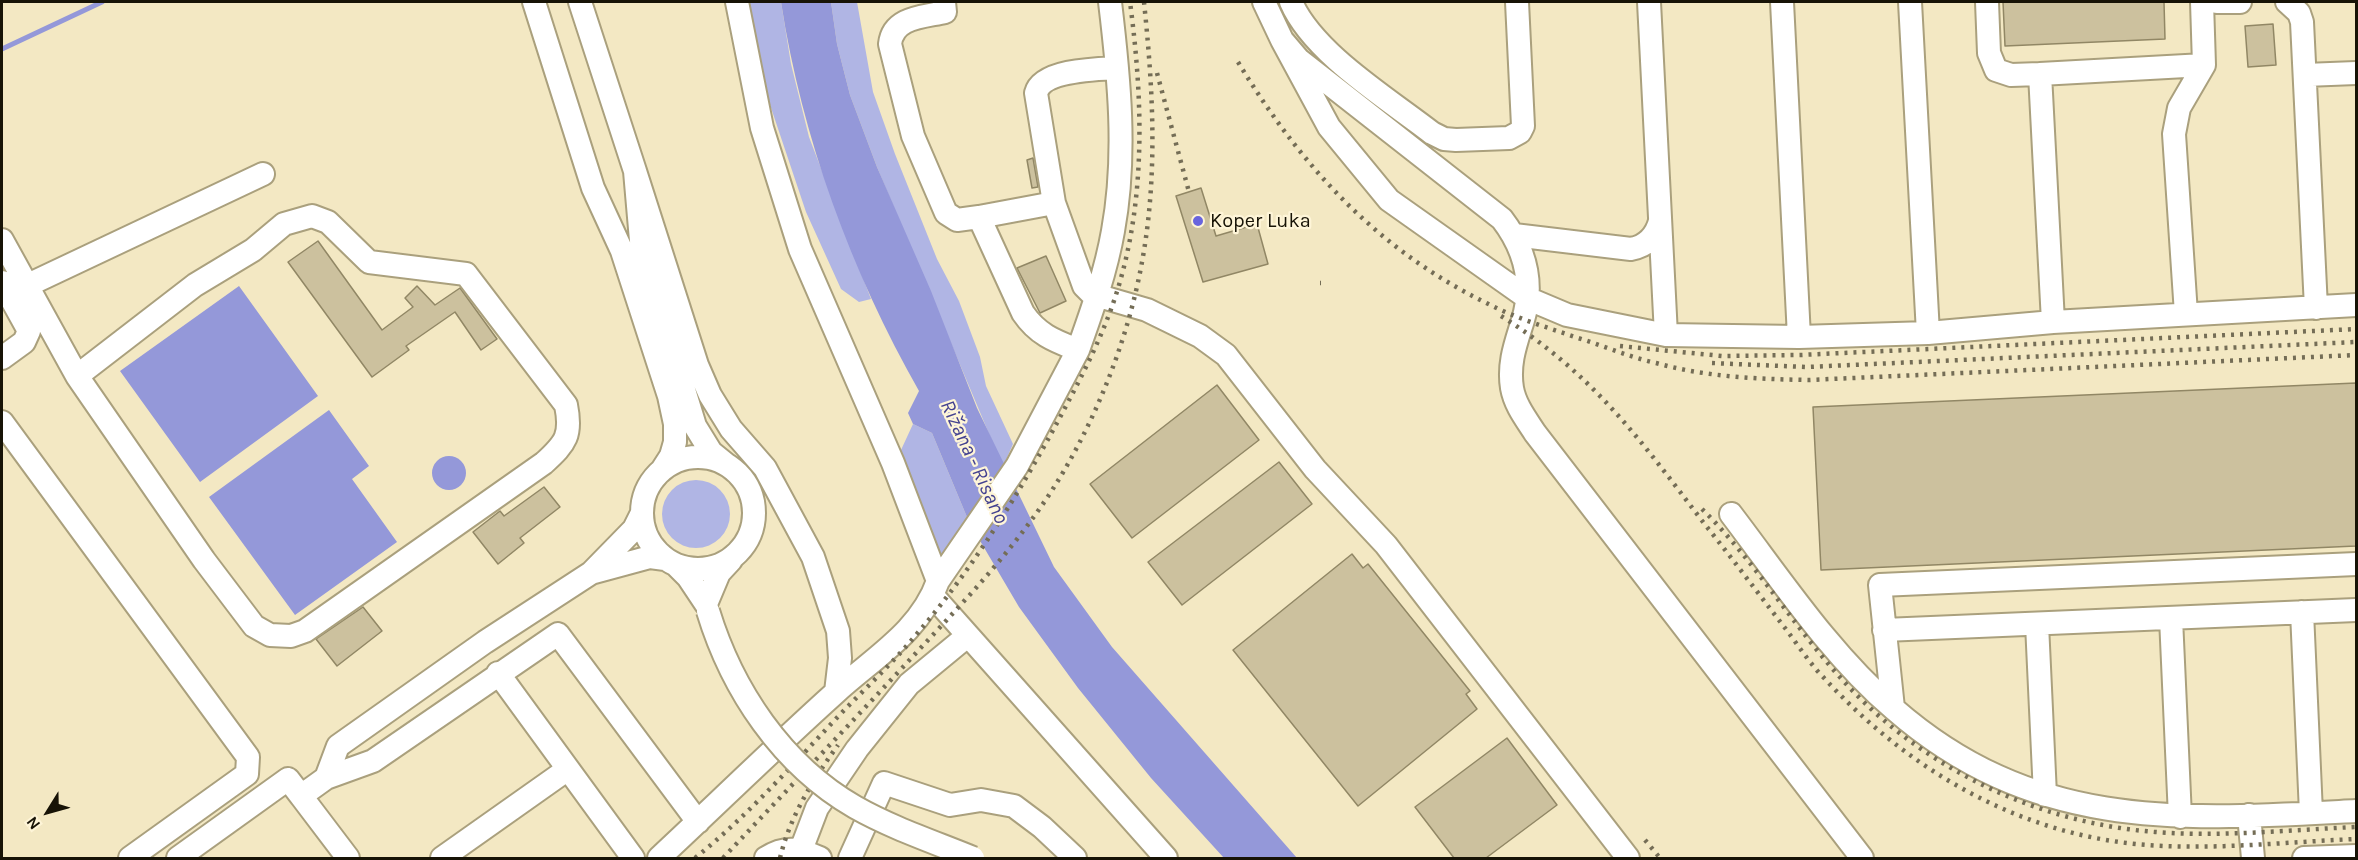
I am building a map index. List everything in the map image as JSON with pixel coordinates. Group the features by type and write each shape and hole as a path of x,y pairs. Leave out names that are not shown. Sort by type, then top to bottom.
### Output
{"street":[{"path":"326,778 338,746 485,642 591,573 634,529 641,515 646,490 671,456 675,442 675,424 669,396 622,251 593,188 534,2"},
{"path":"580,2 697,365 710,395 731,429 765,468 813,557 838,631 840,658 836,692"},
{"path":"737,2 762,128 800,249 893,463 938,583 966,637 1009,679 1166,858"},
{"path":"944,2 945,12 899,24 891,36 890,44 913,136 942,207 950,218 957,220 1054,203"},
{"path":"659,858 836,692 914,625 938,583 1017,466 1078,350 1097,296 1113,231 1119,185 1117,68 1110,2"},
{"path":"1264,2 1329,127 1376,186 1404,213 1529,299 1567,315 1666,334 1799,337 1929,333 2053,322 2356,305"},
{"path":"1291,2 1303,25 1332,55 1432,133 1444,139 1456,140 1509,138 1520,132 1523,126 1517,2"},
{"path":"1649,2 1666,334"},
{"path":"1782,2 1799,337"},
{"path":"1910,2 1929,333"},
{"path":"1986,2 1989,53 1996,70 2011,75 2204,65"},
{"path":"2186,314 2175,128 2179,108 2204,65 2202,2"},
{"path":"2217,2 2240,2"},
{"path":"2287,2 2299,13 2302,22 2316,308"},
{"path":"1282,40 1318,77 1489,209 1514,234 1526,267 1529,299 1513,349 1510,374 1512,390 1518,407 1535,433 1862,858"},
{"path":"1117,68 1052,77 1037,88 1035,100 1054,203 1081,281 1087,290 1097,296 1147,310 1200,336 1226,355 1315,469 1386,544 1628,858"},
{"path":"2305,75 2356,73"},
{"path":"2040,74 2053,322"},
{"path":"635,171 642,252 695,426 711,452 744,482 753,503 754,519 750,534 742,548 719,573 707,607"},
{"path":"28,285 263,174"},
{"path":"2,240 77,376 204,560 254,626 270,635 291,636 305,631 544,463 562,447 570,426 566,405 466,274 369,261 328,222 312,216 284,224 253,250 195,285 77,376"},
{"path":"979,217 1030,324 1047,338 1078,350"},
{"path":"1514,234 1631,249 1647,243 1658,230 1660,221"},
{"path":"2,282 29,331 24,342 2,358"},
{"path":"2,422 248,757 247,774 130,858"},
{"path":"662,470 673,462 699,457 712,458 727,465"},
{"path":"1731,514 1826,638 1893,708 1959,756 2006,780 2045,795 2092,808 2180,817 2356,811"},
{"path":"641,515 648,540 688,577 707,607 723,654 750,705 769,731 810,774 855,807 973,858"},
{"path":"591,573 650,557 701,570 717,567 731,559"},
{"path":"1893,708 1880,585 2356,564"},
{"path":"1884,630 2356,610"},
{"path":"2301,612 2311,813"},
{"path":"2171,618 2180,817"},
{"path":"2037,624 2045,795"},
{"path":"301,796 326,778 373,761 498,673 558,634 698,822"},
{"path":"766,858 782,850 811,854 817,808 857,748 909,684 966,637"},
{"path":"498,673 633,858"},
{"path":"442,858 568,769"},
{"path":"178,858 288,779 348,858"},
{"path":"850,858 884,783 951,805 981,800 1014,806 1042,827 1076,858"},
{"path":"2249,815 2253,858"},
{"path":"2304,858 2356,856"}],"shaded area":[{"path":"748,2 781,2 791,64 809,137 871,299 859,302 841,289 806,212 761,78"},
{"path":"831,2 857,2 873,92 937,259 959,301 980,357 986,386 1013,444 1003,467 877,167 850,95 837,44"},
{"path":"913,424 932,433 969,522 941,557 901,450"},
{"path":"689,480 703,480 715,485 725,495 730,514 725,533 715,543 703,548 689,548 677,543 667,533 662,521 662,507 667,495 677,485"}],"water":[{"name":"Rižana - Risano","path":"781,2 831,2 837,44 850,95 877,167 931,291 977,408 1054,567 1112,647 1297,858 1224,858 1151,778 1078,688 1019,607 969,522 932,433 913,424 908,413 919,391 872,299 832,202 802,103"},
{"path":"239,286 318,396 200,482 120,371"},
{"path":"329,410 369,466 352,479 397,542 295,615 209,497"},
{"path":"449,456 461,461 466,473 461,485 449,490 437,485 432,473 437,461"}],"building":[{"path":"2003,2 2164,2 2165,39 2005,46"},
{"path":"2273,24 2276,65 2248,67 2245,26"},
{"path":"1033,158 1038,187 1032,188 1027,160"},
{"path":"1201,188 1216,236 1257,224 1268,264 1203,282 1176,196"},
{"path":"318,241 382,330 413,307 405,298 417,286 435,305 460,288 497,339 481,350 455,312 406,346 409,350 372,377 288,262"},
{"path":"1046,256 1066,301 1040,313 1017,268"},
{"path":"2356,383 2356,546 1821,570 1813,407"},
{"path":"1217,385 1259,440 1132,538 1090,484"},
{"path":"1279,462 1312,504 1182,605 1148,562"},
{"path":"544,487 560,507 520,538 524,543 498,564 473,532 500,511 504,516"},
{"path":"1352,554 1363,568 1368,564 1470,691 1466,694 1477,709 1358,806 1233,650"},
{"path":"363,607 382,631 337,666 316,639"},
{"path":"1507,738 1557,805 1486,858 1454,858 1415,807"}],"waterway":[{"path":"2,49 102,2"}],"railway":[{"path":"695,858 766,793 890,664 931,617 971,564 1008,508 1042,450 1094,351 1121,278 1135,210 1139,106 1130,2"},
{"path":"723,858 996,565 1049,494 1090,421 1112,369 1130,316 1147,229 1152,164 1152,100 1144,2"},
{"path":"1238,62 1264,103 1322,177 1388,241 1466,293 1510,314 1646,361 1713,374 1809,380 2356,355"},
{"path":"1157,73 1189,192"},
{"path":"1501,316 1562,360 1612,409 1657,462 1809,661 1857,711 1891,741 1927,767 2006,810 2047,826 2091,837 2136,844 2191,847 2356,839"},
{"path":"1620,346 1722,356 1800,355 2356,329"},
{"path":"1712,363 1807,367 2356,342"},
{"path":"1702,509 1741,552 1811,643 1849,687 1879,716 1912,742 1946,765 1983,785 2022,802 2062,815 2103,825 2144,831 2223,834 2356,827"},
{"path":"780,858 803,799 838,745"},
{"path":"1645,840 1660,858"}],"place":[{"name":"Koper Luka","path":"1198,221"}]}
